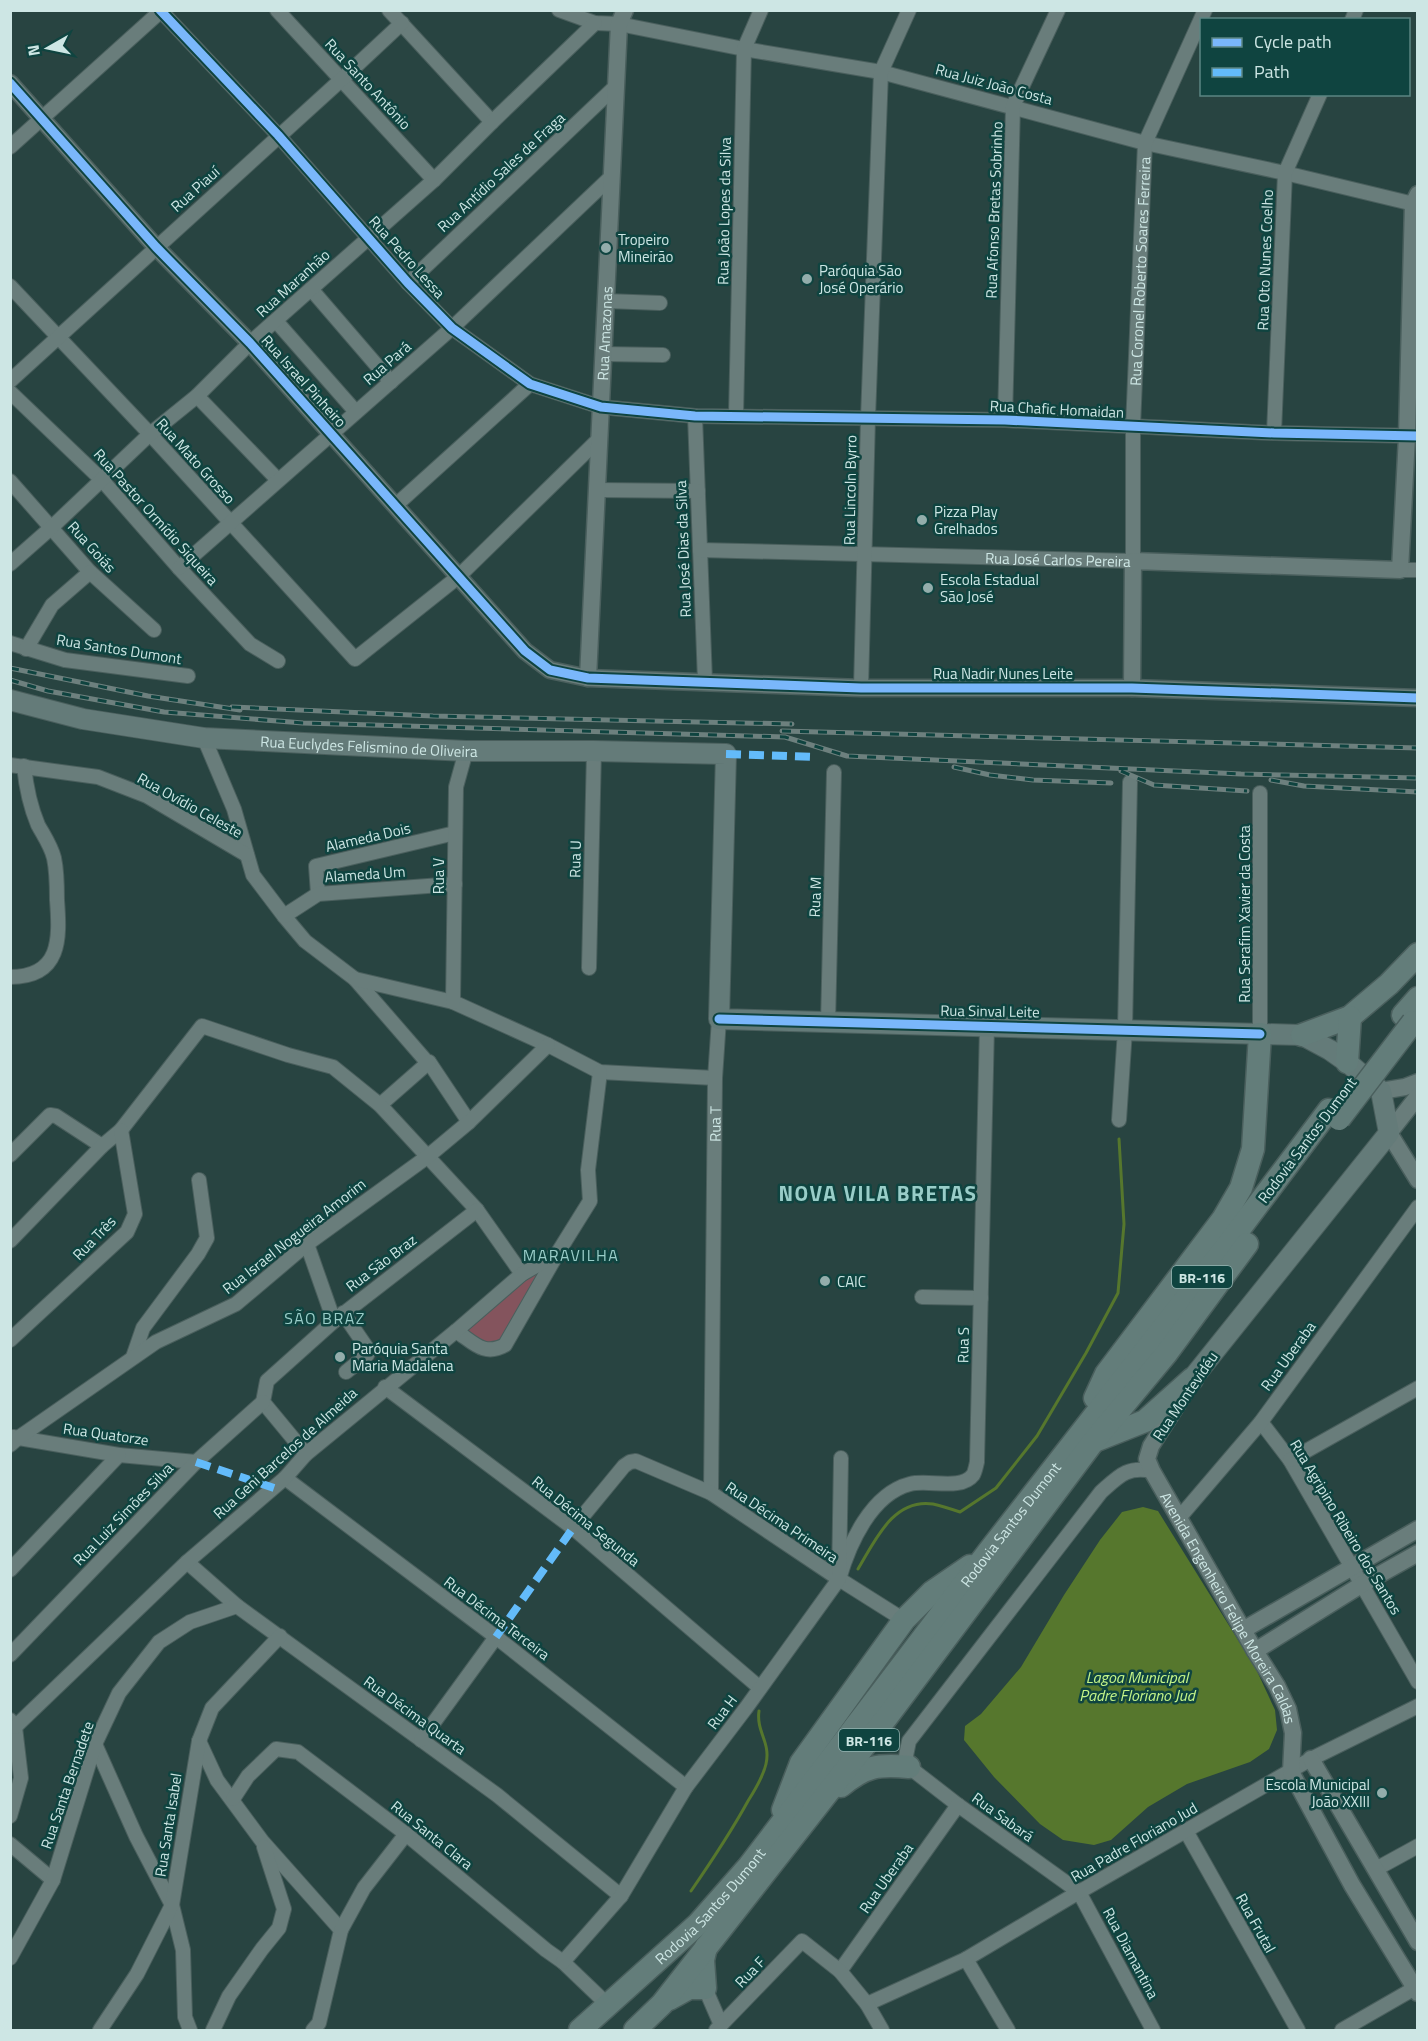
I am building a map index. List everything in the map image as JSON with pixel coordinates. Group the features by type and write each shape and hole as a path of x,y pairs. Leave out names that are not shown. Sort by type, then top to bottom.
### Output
{"highway":[{"path":"1302,1035 1350,1017 1389,984 1418,954"},
{"name":"Rodovia Santos Dumont","path":"635,2031 662,2004 887,1717 1083,1442 1226,1247 1334,1115 1413,1013"},
{"path":"1347,1062 1350,1017"},
{"path":"1083,1442 1106,1374 1224,1219 1241,1188 1253,1149 1260,1034"},
{"name":"Rodovia Santos Dumont","path":"580,2031 698,1924 749,1866 988,1551 1083,1442 1166,1354 1334,1115"},
{"path":"1166,1354 1164,1366 1169,1377 1180,1382 1192,1379"},
{"path":"1083,1442 1145,1421 1192,1379"},
{"path":"772,1836 801,1763 904,1620 932,1592 988,1551"},
{"path":"818,1804 855,1774 871,1767 887,1765 909,1767"},
{"path":"662,2004 682,1991 705,1988 703,1960 707,1945"},
{"path":"609,2006 621,2023 623,2031"}],"main road":[{"name":"Rua Euclydes Felismino de Oliveira","path":"12,700 84,719 204,738 466,751 726,754"},
{"name":"Rua T","path":"719,1019 726,754"},
{"name":"Rua Sinval Leite","path":"719,1019 1302,1035 1347,1062 1381,1091"},
{"path":"1381,1091 1389,1133"},
{"name":"Rua Montevidéu","path":"1192,1379 1389,1133"}],"street":[{"name":"Rua Santo Antônio","path":"278,10 434,180"},
{"path":"389,10 492,122"},
{"name":"Rua Juiz João Costa","path":"559,10 595,22 622,17 744,49 881,72 1145,143 1416,201"},
{"name":"Rua João Lopes da Silva","path":"736,416 744,49 761,10"},
{"name":"Rua Lincoln Byrro","path":"861,688 881,72 909,10"},
{"name":"Rua Afonso Bretas Sobrinho","path":"1005,420 1013,106 1058,10"},
{"path":"10,147 161,11"},
{"name":"Rua Pedro Lessa","path":"161,11 278,135 408,283 452,328 530,384 601,407 695,416"},
{"name":"Rua Amazonas","path":"588,678 616,86 622,17"},
{"name":"Rua Coronel Roberto Soares Ferreira","path":"1132,688 1133,427 1145,143 1200,21"},
{"name":"Rua Maranhão","path":"10,564 150,434 197,396 250,343 434,180 595,22"},
{"name":"Rua Piauí","path":"10,381 402,23"},
{"name":"Rua Israel Pinheiro","path":"10,83 156,247 250,343 525,651 550,670 588,678"},
{"name":"Rua Antídio Sales de Fraga","path":"408,283 616,86"},
{"name":"Rua Oto Nunes Coelho","path":"1275,433 1286,173 1319,96"},
{"name":"Rua Pará","path":"179,568 452,328 612,176"},
{"path":"1400,570 1412,436 1416,201"},
{"name":"Rua Mato Grosso","path":"10,286 150,434 355,659 458,577"},
{"path":"310,289 391,382"},
{"path":"606,301 660,303"},
{"path":"276,321 356,412"},
{"path":"603,354 663,356"},
{"path":"395,506 530,384"},
{"name":"Rua Pastor Ormídio Siqueira","path":"10,392 102,480 250,644 278,661"},
{"path":"197,396 278,480"},
{"name":"Rua Chafic Homaidan","path":"695,416 1005,420 1275,433 1412,436"},
{"name":"Rua José Dias da Silva","path":"695,416 705,681"},
{"path":"458,577 600,438"},
{"name":"Rua Goiás","path":"10,481 90,572 154,630"},
{"path":"597,490 698,490"},
{"name":"Rua José Carlos Pereira","path":"700,550 1418,570"},
{"path":"26,649 52,605 90,572"},
{"name":"Rua Santos Dumont","path":"10,643 65,660 188,676"},
{"name":"Rua Nadir Nunes Leite","path":"588,678 861,688 1132,688 1418,698"},
{"path":"204,738 234,809 253,875 305,941 355,979 429,1062 469,1122"},
{"name":"Rua V","path":"453,1002 456,787 466,751"},
{"name":"Rua U","path":"589,968 594,751"},
{"path":"10,977 24,977 44,966 53,954 59,933 54,858 33,813 25,782 17,766"},
{"name":"Rua Ovídio Celeste","path":"17,766 98,777 147,796 247,855"},
{"name":"Rua M","path":"828,1023 834,772"},
{"path":"1119,1120 1125,1030 1130,782"},
{"name":"Rua Serafim Xavier da Costa","path":"1260,793 1260,1034"},
{"name":"Alameda Dois","path":"318,894 316,866 455,833"},
{"name":"Alameda Um","path":"284,916 318,894 454,884"},
{"path":"355,979 453,1002 548,1045 600,1072 715,1078"},
{"name":"Rua T","path":"711,1493 715,1078 719,1019"},
{"path":"10,1241 102,1146 121,1130 202,1026 333,1068 380,1105 477,1210 522,1274"},
{"name":"Rua S","path":"839,1580 847,1551 868,1515 888,1495 911,1484 962,1483 973,1475 977,1462 987,1026"},
{"name":"Rua Israel Nogueira Amorim","path":"13,1440 156,1342 236,1304 308,1244 427,1157 469,1122 548,1045"},
{"path":"380,1105 429,1062"},
{"name":"Rua Geni Barcelos de Almeida","path":"13,1724 187,1562 285,1478 306,1454 522,1274 557,1254 590,1202 588,1170 600,1072"},
{"path":"1381,1091 1418,1082"},
{"name":"Rua Montevidéu","path":"1389,1133 1418,1095"},
{"path":"10,1155 50,1115 56,1116 102,1146"},
{"name":"Rua Três","path":"10,1340 127,1233 135,1214 121,1130"},
{"path":"1389,1133 1418,1180"},
{"path":"133,1357 143,1328 198,1254 207,1238 199,1180"},
{"name":"Rua Uberaba","path":"1179,1518 1261,1422 1418,1207"},
{"name":"Rua São Braz","path":"263,1402 267,1381 338,1317 477,1210"},
{"path":"308,1244 338,1317 369,1351 346,1372"},
{"path":"456,1331 486,1350 496,1350 505,1345 557,1254"},
{"path":"922,1297 981,1298"},
{"name":"Rua Montevidéu","path":"1152,1471 1148,1459 1151,1446 1192,1379"},
{"name":"Rua Décima Segunda","path":"385,1387 573,1528 760,1688"},
{"path":"1290,1460 1418,1388"},
{"path":"263,1402 306,1454"},
{"name":"Rua Luiz Simões Silva","path":"10,1654 196,1462 263,1402"},
{"name":"Rua Agripino Ribeiro dos Santos","path":"1261,1422 1290,1460 1418,1682"},
{"name":"Rua Quatorze","path":"13,1440 119,1455 196,1462"},
{"path":"10,1570 119,1455"},
{"path":"839,1580 841,1458"},
{"name":"Rua Décima Primeira","path":"573,1528 624,1466 636,1461 711,1493 839,1580 904,1620"},
{"path":"909,1767 906,1756 909,1741 1101,1492 1122,1473 1139,1468 1152,1471"},
{"name":"Avenida Engenheiro Felipe Moreira Caldas","path":"1152,1471 1254,1651 1277,1686 1288,1710 1293,1733 1294,1750 1291,1772"},
{"name":"Rua Décima Terceira","path":"285,1478 496,1637 686,1786"},
{"path":"1243,1630 1418,1529"},
{"path":"1254,1651 1418,1553"},
{"name":"Rua Décima Quarta","path":"187,1562 237,1606 497,1795 621,1896"},
{"name":"Rua H","path":"563,1962 621,1896 686,1786 839,1580"},
{"name":"Rua Santa Bernadete","path":"10,1958 52,1880 95,1744 119,1693 159,1642 190,1622 237,1606"},
{"name":"Rua Santa Isabel","path":"100,2031 137,1974 172,1905 199,1741 212,1708 280,1636"},
{"path":"421,1740 496,1637"},
{"name":"Rua Padre Floriano Jud","path":"867,2004 966,1959 1311,1759 1418,1706"},
{"path":"10,1816 21,1778 13,1724"},
{"path":"199,1741 217,1780 262,1840 341,1930"},
{"path":"95,1744 136,1836 172,1905 183,1950 185,2017 190,2031"},
{"name":"Rua Santa Clara","path":"233,1799 248,1776 276,1749 298,1752 406,1834 563,1962 609,2006"},
{"path":"1294,1750 1311,1759 1418,1942"},
{"name":"Rua Sabará","path":"909,1767 1079,1892"},
{"path":"1291,1772 1352,1885 1416,1991 1342,2031"},
{"name":"Rua Uberaba","path":"840,1971 958,1805"},
{"name":"Rua Frutal","path":"1186,1831 1298,2031"},
{"path":"318,2028 341,1930 364,1888 406,1834"},
{"path":"213,2031 229,1996 279,1928 285,1909 262,1840"},
{"path":"10,1844 52,1880"},
{"path":"1376,1869 1418,1846"},
{"name":"Rua Diamantina","path":"1079,1892 1153,2031"},
{"name":"Rua F","path":"705,1988 718,2028 802,1941 840,1971"},
{"path":"966,1959 1008,2031"},
{"path":"840,1971 867,2004 882,2031"},
{"path":"176,2031 185,2017"}],"shaded area":[{"path":"552,1258 496,1348 460,1331"}],"water":[{"name":"Lagoa Municipal Padre Floriano Jud","path":"1143,1507 1158,1511 1256,1669 1275,1710 1277,1730 1269,1749 1250,1762 1187,1784 1148,1807 1111,1840 1094,1845 1063,1840 1040,1824 994,1777 964,1740 965,1726 981,1714 1021,1667 1064,1595 1100,1540 1122,1512"}],"waterway":[{"path":"858,1569 879,1535 896,1515 919,1504 933,1504 960,1512 996,1488 1037,1436 1118,1293 1124,1224 1119,1139"},
{"path":"691,1891 728,1835 763,1774 767,1749 760,1725 759,1711"}],"railway":[{"path":"10,668 148,696 240,710"},
{"path":"10,680 48,691 164,712 303,723 785,737 847,756 1241,774 1418,778"},
{"path":"232,707 433,716 792,724"},
{"path":"782,731 1418,748"},
{"path":"954,767 990,775 1033,780 1111,783"},
{"path":"1121,771 1154,785 1247,791"},
{"path":"1271,780 1304,786 1418,792"}],"marked path":[{"path":"726,754 817,757"},
{"path":"196,1462 274,1488"},
{"path":"496,1637 573,1528"}],"cycle path":[{"path":"160,10 278,135 408,283 452,328 530,384 601,407 695,416 1005,420 1274,433 1418,436"},
{"path":"10,83 156,247 250,343 525,651 550,670 588,678 861,688 1132,688 1418,698"},
{"path":"719,1019 1260,1034"}],"place":[{"name":"Tropeiro Mineirão","path":"606,248"},
{"name":"Paróquia São José Operário","path":"807,279"},
{"name":"Pizza Play Grelhados","path":"922,520"},
{"name":"Escola Estadual São José","path":"928,588"},
{"name":"CAIC","path":"825,1281"},
{"name":"Paróquia Santa Maria Madalena","path":"340,1357"},
{"name":"Escola Municipal João XXIII","path":"1382,1793"}],"district":[{"name":"NOVA VILA BRETAS","path":"878,1193"},
{"name":"MARAVILHA","path":"571,1255"},
{"name":"SÃO BRAZ","path":"325,1318"}]}
